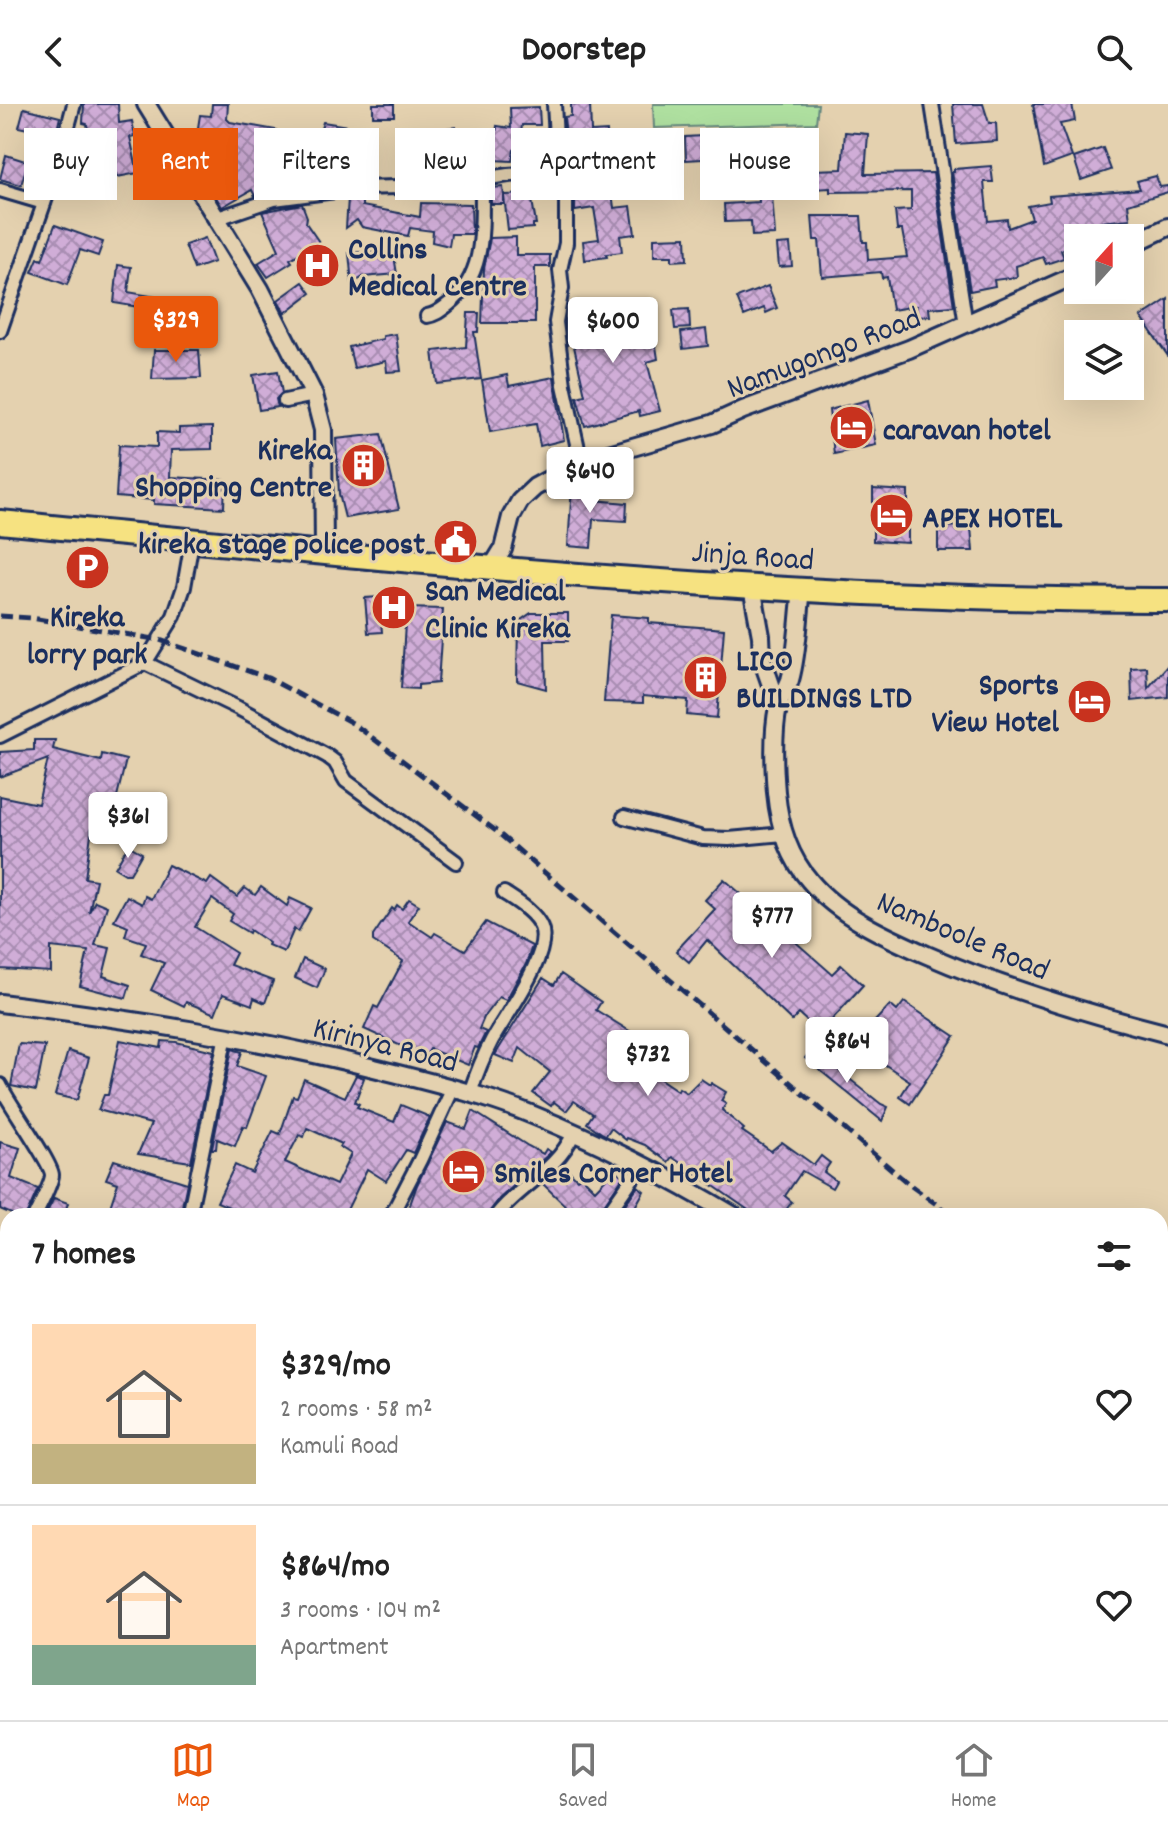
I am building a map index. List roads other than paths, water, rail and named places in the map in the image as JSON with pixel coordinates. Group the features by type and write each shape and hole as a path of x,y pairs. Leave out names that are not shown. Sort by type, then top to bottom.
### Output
{"highway":[{"name":"Jinja Road","path":"0,522 492,567 752,587 1058,600 1168,600"},
{"path":"1058,600 1168,586"},
{"path":"1058,600 1168,613"}],"main road":[{"path":"146,104 260,289 314,395 323,430 324,552"},
{"path":"1144,238 1168,227"},
{"name":"Namugongo Road","path":"492,567 503,549 511,517 520,501 535,487 581,462 712,424 909,349 1064,280"},
{"path":"752,587 762,659 778,705"},
{"name":"Namboole Road","path":"802,590 790,681 778,705 776,789 784,834 796,862 811,883 835,904 899,943 976,976 1103,1017 1168,1034"},
{"name":"Kirinya Road","path":"0,1003 226,1035 461,1090 531,1114 574,1133 719,1208"}],"street":[{"path":"0,331 74,104"},
{"path":"554,104 555,128"},
{"path":"932,104 966,325"},
{"path":"218,218 274,199 358,188 395,187"},
{"path":"0,190 44,203"},
{"path":"427,316 432,316 468,287 480,244 481,200"},
{"path":"566,200 566,243 560,270 562,288 556,322 564,385 581,462"},
{"path":"285,401 314,395"},
{"path":"0,736 145,663 174,616 184,587 192,541"},
{"path":"145,663 327,756 335,762 346,781 456,862"},
{"path":"624,817 703,838 784,834"},
{"path":"395,1208 420,1160 531,973 542,945 541,927 521,904 504,893"},
{"path":"191,1208 226,1035"},
{"path":"0,1085 50,1166 53,1178 39,1208"},
{"path":"502,1208 556,1162 574,1133"},
{"path":"612,1208 641,1166"}],"railway":[{"path":"0,616 32,618 160,640 268,678 354,724 496,831 910,1185 942,1208"}],"place":[{"name":"Collins Medical Centre","path":"317,265"},
{"name":"caravan hotel","path":"852,428"},
{"name":"Kireka Shopping Centre","path":"363,466"},
{"name":"APEX HOTEL","path":"891,516"},
{"name":"kireka stage police post","path":"456,542"},
{"name":"Kireka lorry park","path":"87,568"},
{"name":"San Medical Clinic Kireka","path":"394,607"},
{"name":"LICO BUILDINGS LTD","path":"705,677"},
{"name":"Sports View Hotel","path":"1090,701"},
{"name":"Smiles Corner Hotel","path":"463,1171"}]}
